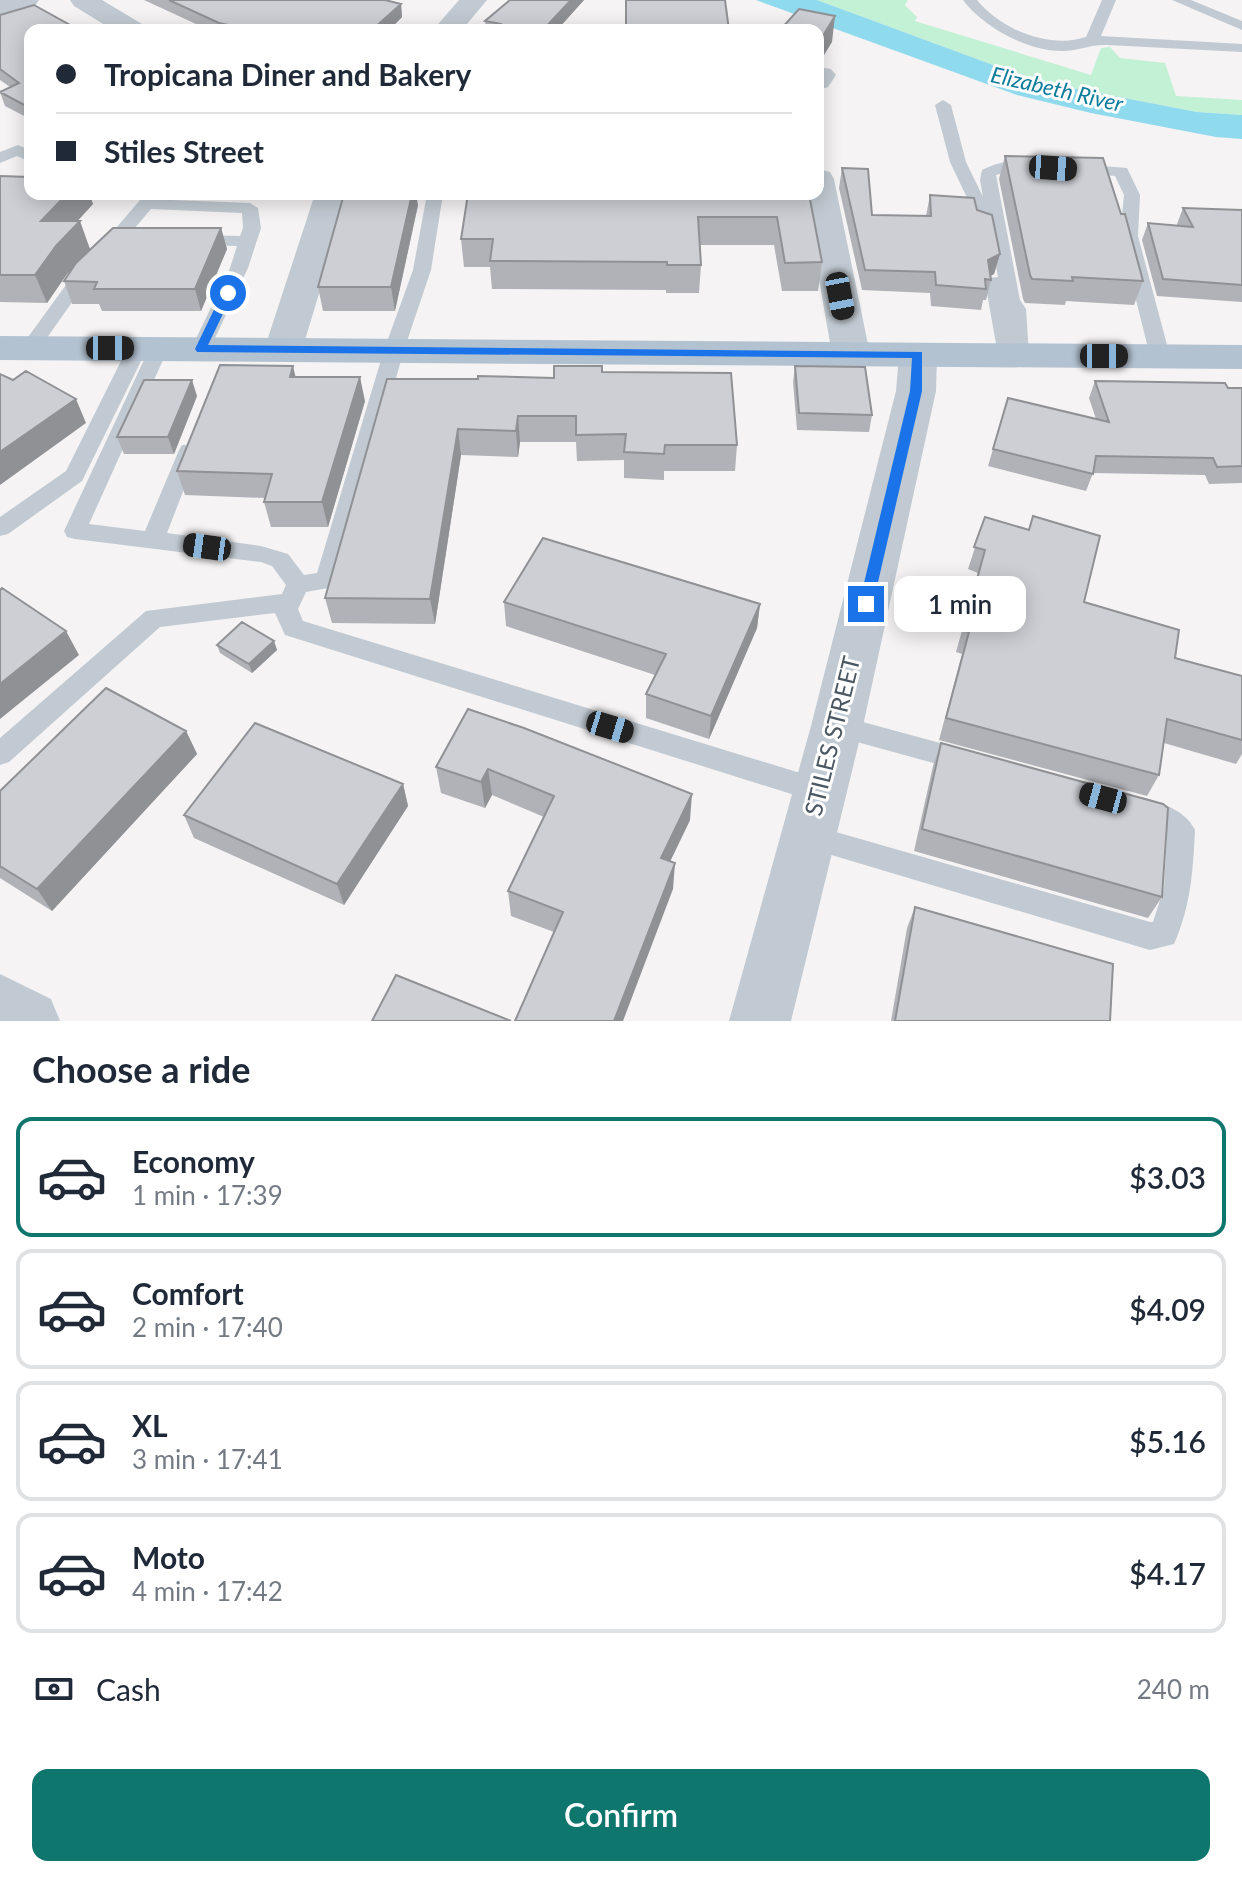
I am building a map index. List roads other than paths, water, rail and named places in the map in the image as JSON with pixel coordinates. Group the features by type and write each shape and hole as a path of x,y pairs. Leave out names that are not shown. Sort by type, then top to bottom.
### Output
{"main road":[{"path":"15,348 147,349 217,357 401,336 918,355 1016,347 1156,343 1242,357"}],"street":[{"path":"0,7 26,0"},
{"path":"83,0 122,24"},
{"path":"452,24 474,0"},
{"path":"283,350 330,200"},
{"path":"822,200 851,354"},
{"name":"STILES STREET","path":"760,1021 837,726 916,391 918,355"},
{"path":"0,1004 29,1021"}],"lane":[{"path":"970,0 975,10 1007,29 1053,46 1071,47 1092,40 1242,48"},
{"path":"1092,40 1109,0"},
{"path":"1179,0 1242,26"},
{"path":"943,105 958,162 979,206 1016,347"},
{"path":"0,158 18,150 24,154"},
{"path":"1016,347 1017,309 1011,300 988,180 988,173 1004,166 1121,171 1132,195 1129,236 1156,343"},
{"path":"0,754 154,618 293,593 326,581 422,270 434,200"},
{"path":"15,348 146,204 224,206 245,201 250,234 217,357"},
{"path":"180,240 250,234"},
{"path":"105,249 148,239"},
{"path":"0,528 74,476 147,349"},
{"path":"147,349 75,531 261,554 280,560 293,593 286,609 293,628 1150,936 1164,934 1178,888 1181,830 1159,814 1115,802"},
{"path":"153,540 198,428"},
{"path":"837,726 997,769"}],"water":[{"name":"Elizabeth River","path":"756,0 817,0 1036,81 1197,112 1242,115 1242,139 1216,137 1091,113 1017,95"}]}
